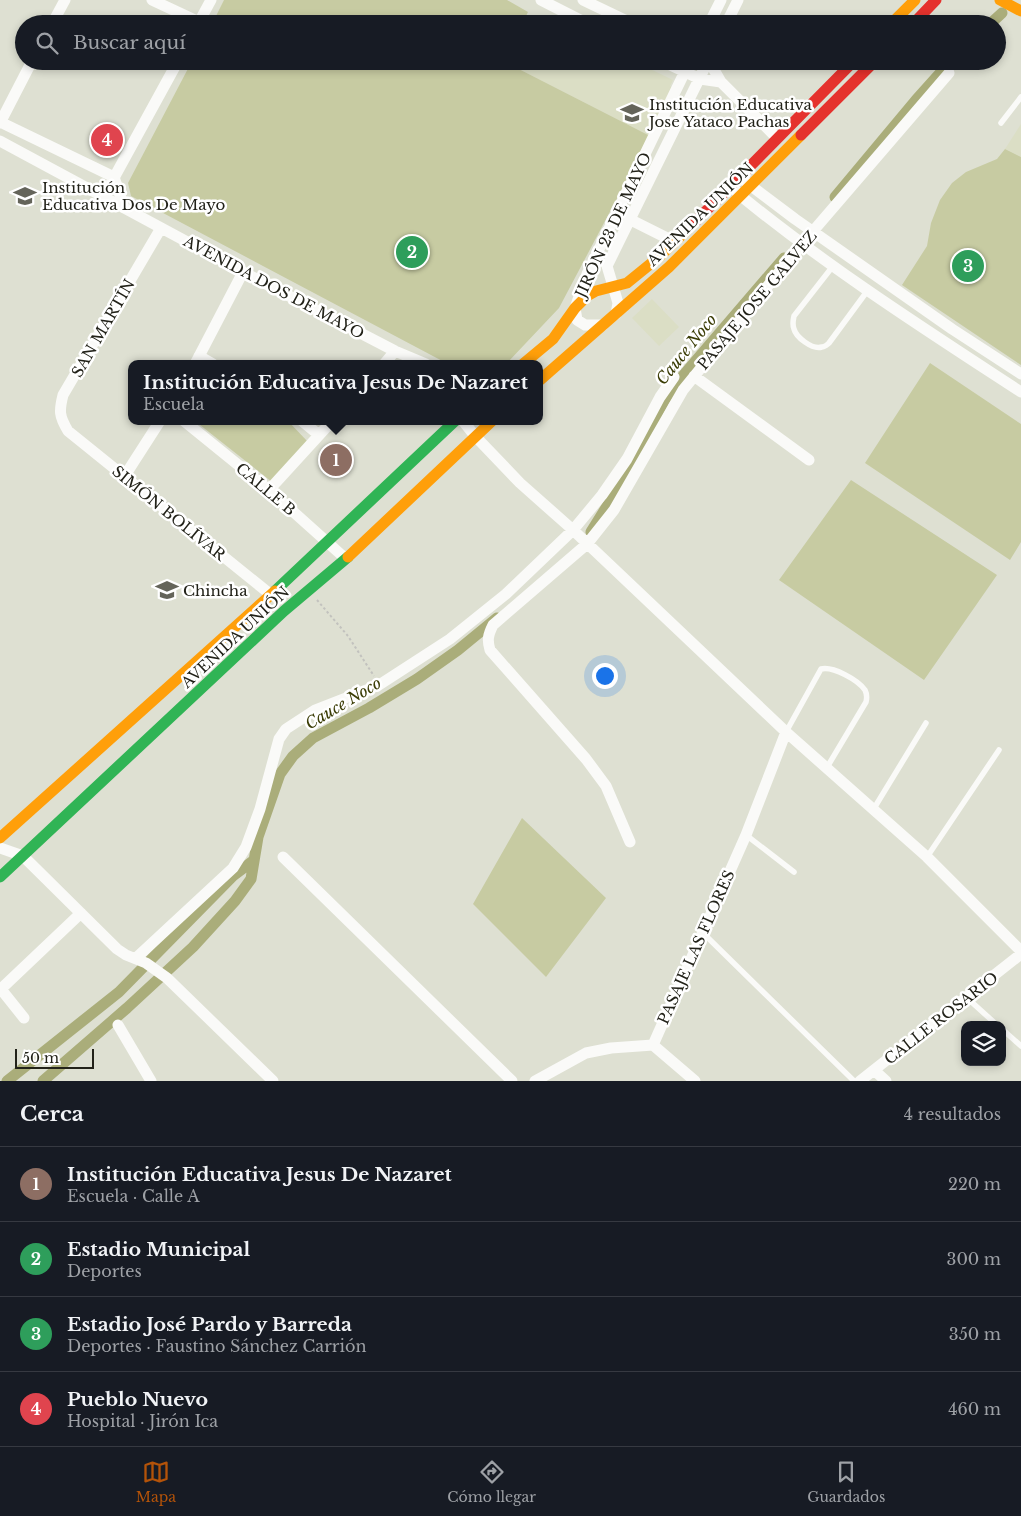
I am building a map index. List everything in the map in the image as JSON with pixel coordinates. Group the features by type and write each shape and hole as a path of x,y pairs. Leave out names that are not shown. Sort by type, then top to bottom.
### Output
{"main road":[{"path":"900,15 915,0"},
{"path":"921,15 936,0"},
{"path":"1000,0 1021,11"},
{"name":"AVENIDA UNIÓN","path":"528,360 553,339 575,308 587,296 596,291 627,283 675,242 741,178 777,138 845,70"},
{"name":"AVENIDA UNIÓN","path":"543,377 668,267 866,70"},
{"name":"AVENIDA UNIÓN","path":"0,838 270,594 298,571 326,542 452,425"},
{"name":"AVENIDA UNIÓN","path":"0,876 284,611 346,559 487,425"}],"street":[{"path":"57,15 65,0"},
{"path":"152,0 182,15"},
{"path":"203,15 211,0"},
{"path":"541,0 570,15"},
{"path":"583,0 614,15"},
{"path":"714,15 721,0"},
{"path":"730,15 738,0"},
{"path":"27,70 0,122 114,177 124,207"},
{"path":"104,196 173,70"},
{"path":"681,70 700,79 721,82"},
{"name":"JIRÓN 23 DE MAYO","path":"614,287 607,266 704,70"},
{"path":"714,70 721,82 777,138"},
{"name":"JIRÓN 23 DE MAYO","path":"575,308 587,274 685,72"},
{"name":"PASAJE JOSE GALVEZ","path":"630,842 606,786 586,758 490,650 487,641 488,633 493,625 587,544 614,510 683,390 802,244 949,73"},
{"name":"AVENIDA DOS DE MAYO","path":"0,141 243,272 395,351 416,360"},
{"path":"741,178 795,219 952,329 1021,374"},
{"path":"732,186 741,196 802,244 1021,392"},
{"path":"629,219 675,242"},
{"name":"SAN MARTÍN","path":"68,431 61,420 60,408 63,395 161,228"},
{"path":"197,360 243,272"},
{"path":"614,287 618,302 616,314"},
{"path":"575,308 577,320 585,325 603,325"},
{"path":"943,341 952,329"},
{"path":"387,360 395,351"},
{"path":"694,376 809,460"},
{"path":"141,960 233,868 246,847 260,809 279,739 286,729 315,710 379,685 450,639 506,594 574,530 602,495 627,460 660,397 674,377"},
{"path":"124,477 157,425"},
{"name":"CALLE B","path":"189,425 269,490 346,559"},
{"path":"307,425 319,434"},
{"path":"269,490 328,425"},
{"path":"466,425 474,436 520,483 574,530 826,769 927,858 1021,953"},
{"name":"SIMÓN BOLÍVAR","path":"68,431 270,594"},
{"name":"PASAJE LAS FLORES","path":"653,1045 746,835 786,732"},
{"path":"0,848 22,856 117,949 126,955 141,960 167,978 273,1081"},
{"path":"283,856 512,1081"},
{"path":"24,1018 0,988 82,913"},
{"name":"CALLE ROSARIO","path":"860,1081 1021,953"},
{"path":"118,1025 151,1081"},
{"path":"535,1081 586,1053 611,1048 653,1045 695,1081"},
{"path":"874,1070 886,1081"}],"lane":[{"path":"1001,123 1021,97"},
{"path":"833,266 794,316 794,330 797,336 816,348 823,347 829,343 868,290"},
{"path":"786,732 821,669 831,668 837,670 860,685 865,690 866,702 826,769"},
{"path":"873,810 926,723"},
{"path":"927,858 999,750"},
{"path":"746,835 794,872"},
{"path":"703,933 854,1081"},
{"path":"966,998 992,1021"},
{"path":"1006,1033 1021,1046"}],"path":[{"path":"309,590 348,636 379,685"}],"shaded area":[{"path":"224,0 507,0 528,12 526,15 216,15"},
{"path":"187,70 521,70 650,136 559,308 510,360 440,360 131,196 128,183"},
{"name":"Institución Educativa Jose Yataco Pachas","path":"521,70 652,70 673,80 670,86 674,88 650,136"},
{"path":"1021,124 1021,157 1005,149"},
{"path":"1005,149 1021,157 1021,365 902,285 927,246 931,223 940,200 952,183 966,172 997,159"},
{"path":"652,299 679,327 659,346 632,318"},
{"path":"930,363 1021,424 1021,542 1010,560 865,463"},
{"path":"200,425 292,425 308,442 272,482"},
{"path":"851,480 997,575 924,680 779,580"},
{"path":"522,818 606,898 546,977 473,904"}],"waterway":[{"name":"Cauce Noco","path":"835,197 943,70"},
{"name":"Cauce Noco","path":"591,532 622,482 664,401 675,385 784,258"},
{"name":"Cauce Noco","path":"43,1081 127,1008 193,947 235,901 251,879 258,837 280,774 293,756 313,738 369,708 417,679 458,650 497,618"},
{"path":"7,1081 119,992 233,876 254,860"}],"traffic: fast":[{"path":"275,591 451,425"},
{"path":"0,877 284,611 348,557"}],"traffic: slow":[{"path":"900,15 915,0"},
{"path":"1000,0 1021,11"},
{"path":"543,377 669,267 801,135"},
{"path":"528,360 553,339 575,308 587,296 596,291 627,283 659,257 692,225"},
{"path":"348,557 488,425"},
{"path":"0,838 275,591"}],"traffic: jam":[{"path":"922,15 936,0"},
{"path":"692,225 845,70"},
{"path":"801,135 866,70"}],"place":[{"name":"Institución Educativa Jose Yataco Pachas","path":"632,113"},
{"name":"Pueblo Nuevo","path":"107,140"},
{"name":"Institución Educativa Dos De Mayo","path":"25,196"},
{"name":"Estadio Municipal","path":"412,252"},
{"name":"Estadio José Pardo y Barreda","path":"968,266"},
{"name":"Institución Educativa Jesus De Nazaret","path":"336,460"},
{"name":"Chincha","path":"167,590"}]}
